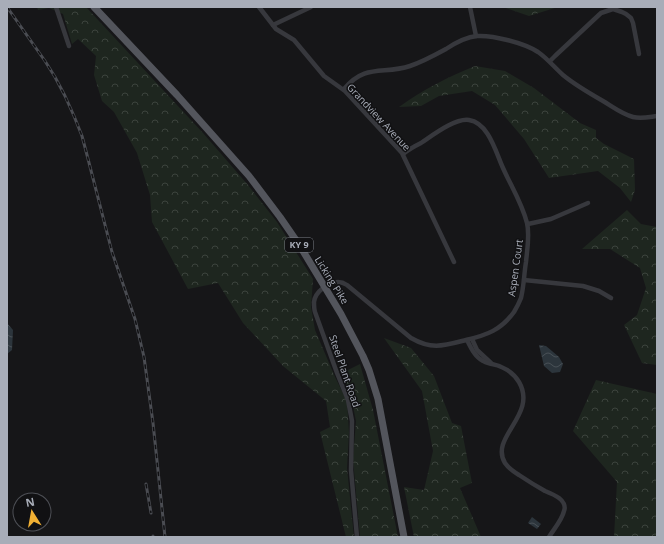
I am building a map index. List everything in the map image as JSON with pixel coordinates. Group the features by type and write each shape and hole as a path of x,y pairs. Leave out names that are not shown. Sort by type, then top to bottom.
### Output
{"main road":[{"name":"Licking Pike","path":"94,7 177,95 249,176 280,216 341,314 363,356 374,383 404,537"}],"street":[{"path":"56,7 69,46"},
{"name":"Grandview Avenue","path":"259,7 278,30 294,40 324,76 344,89 403,154 454,262"},
{"path":"273,25 311,7"},
{"path":"470,7 476,36"},
{"path":"550,61 601,13 613,9 626,14 633,23 639,54"},
{"path":"344,89 350,82 362,74 408,67 457,42 476,36 486,36 526,46 539,52 564,76 621,112 633,117 641,118 657,116"},
{"name":"Aspen Court","path":"324,287 331,283 342,282 411,338 419,343 429,346 448,345 483,336 498,328 511,316 516,308 520,299 524,280 528,224 520,202 485,130 478,123 469,120 459,121 434,134 403,154"},
{"path":"528,224 553,218 588,203"},
{"path":"524,280 582,286 599,291 611,298"},
{"name":"Steel Plant Road","path":"324,287 315,297 314,304 317,319 349,403 352,421 351,463 357,537"},
{"path":"469,339 478,358 510,372 518,380 522,389 524,399 521,411 502,447 502,455 505,463 510,469 531,483 559,498 563,502 565,509 549,537"}],"green space":[{"path":"37,7 86,7 203,133 248,185 277,222 313,279 311,307 315,330 347,401 349,432 347,468 354,537 346,537 320,432 330,427 326,401 283,366 243,323 218,283 188,289 152,222 150,195 137,153 114,112 102,101 94,75 96,56 78,39 72,44 63,14 49,8 38,10"},
{"path":"503,7 558,7 529,16"},
{"path":"475,66 505,71 534,88 580,123 596,130 596,138 604,144 634,159 635,190 631,202 620,188 598,171 549,178 524,139 495,105 472,91 439,96 421,106 399,107 436,84"},
{"path":"627,210 641,224 657,227 657,365 642,363 624,325 637,315 646,288 640,268 610,249 582,249"},
{"path":"384,338 411,348 434,376 452,423 461,426 472,483 460,488 481,537 414,537 404,487 424,490 433,451 422,391"},
{"path":"360,364 373,410 398,537 360,537 353,459 356,421 352,401 342,373"},
{"path":"596,380 657,394 657,537 614,537 617,482 573,431"}],"water":[{"path":"7,323 13,330 12,350 7,354"},
{"path":"539,345 546,346 559,357 563,364 560,372 552,373 544,366"},
{"path":"532,517 541,524 537,529 528,523"}],"railway":[{"path":"7,7 55,77 82,136 112,252 135,319 144,357 153,423 165,537"},
{"path":"146,484 151,513"}]}
